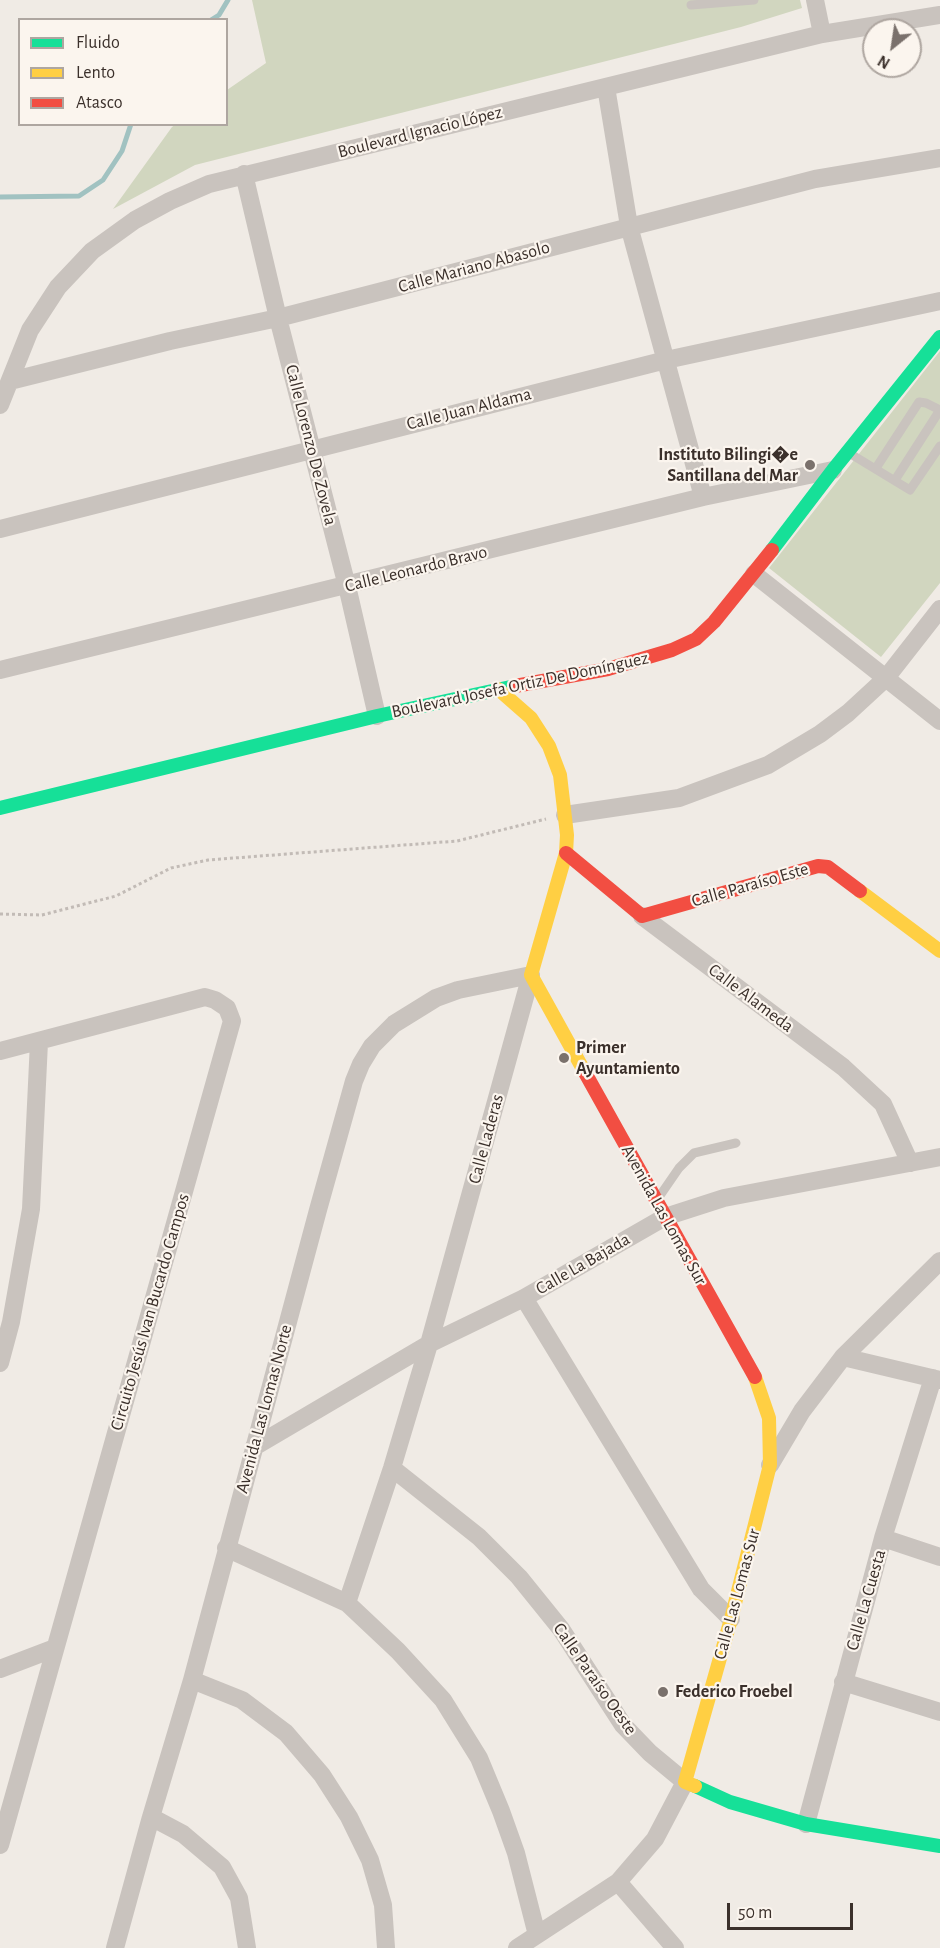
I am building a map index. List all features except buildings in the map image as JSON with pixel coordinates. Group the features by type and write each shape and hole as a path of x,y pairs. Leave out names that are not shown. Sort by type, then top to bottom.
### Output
{"street":[{"path":"815,0 822,33"},
{"name":"Boulevard Ignacio López","path":"0,405 30,330 58,287 92,251 135,220 209,184 822,33 940,15"},
{"path":"606,87 629,226 703,497"},
{"name":"Calle Mariano Abasolo","path":"10,381 170,341 278,318 815,179 940,159"},
{"name":"Calle Lorenzo De Zovela","path":"244,174 278,318 347,586 377,716"},
{"name":"Calle Juan Aldama","path":"0,529 666,360 940,300"},
{"name":"Boulevard Josefa Ortiz De Domínguez","path":"0,808 377,716 498,689 608,669 672,650 696,639 714,622 754,574 847,452 940,337"},
{"name":"Calle Leonardo Bravo","path":"0,670 703,497 833,470"},
{"path":"754,574 940,721"},
{"path":"565,815 679,798 768,765 820,734 848,714 886,678 940,609"},
{"name":"Calle Laderas","path":"347,1602 392,1468 429,1344 566,853 567,835 560,774 549,746 531,718 498,689"},
{"name":"Calle Alameda","path":"566,853 642,916 843,1067 883,1104 910,1163"},
{"name":"Calle Paraíso Este","path":"642,916 818,866 828,867 940,951"},
{"name":"Avenida Las Lomas Sur","path":"531,975 756,1379 769,1418 771,1464"},
{"name":"Avenida Las Lomas Norte","path":"116,1948 192,1680 226,1548 360,1064 372,1046 394,1024 436,998 458,990 531,975"},
{"name":"Circuito Jesús Ivan Bucardo Campos","path":"0,1051 205,997 227,1008 232,1021 0,1845"},
{"path":"0,1363 11,1322 31,1209 39,1042"},
{"name":"Calle La Bajada","path":"254,1447 429,1344 524,1298 661,1210 940,1157"},
{"name":"Calle Las Lomas Sur","path":"518,1948 618,1882 655,1839 685,1782 771,1464 802,1411 843,1357 940,1261"},
{"path":"524,1298 701,1589 731,1618"},
{"path":"843,1357 936,1379"},
{"name":"Calle La Cuesta","path":"806,1824 883,1538 936,1379"},
{"name":"Calle Paraíso Oeste","path":"392,1468 479,1537 519,1577 561,1629 623,1725 650,1753 685,1782 730,1802 806,1824 940,1846"},
{"path":"883,1538 940,1557"},
{"path":"226,1548 347,1602 399,1651 443,1700 479,1758 516,1853 537,1935"},
{"path":"0,1669 55,1648"},
{"path":"192,1680 242,1700 286,1733 322,1775 349,1817 370,1860 383,1905 386,1948"},
{"path":"843,1682 940,1712"},
{"path":"151,1818 183,1834 222,1867 239,1898 246,1948"},
{"path":"618,1882 675,1948"}],"lane":[{"path":"691,5 754,0"},
{"path":"876,468 919,402 940,410 895,480"},
{"path":"847,452 910,490 940,446"},
{"path":"661,1210 679,1168 693,1154 736,1143"}],"path":[{"path":"0,914 42,915 116,896 171,868 208,860 457,841 565,815"}],"green space":[{"path":"252,0 800,0 802,8 741,27 195,165 113,209 173,126 228,126 228,89 266,63"},
{"path":"940,351 940,583 881,657 769,568"}],"waterway":[{"path":"214,18 219,15 228,0"},
{"path":"0,197 79,196 103,180 122,151 130,126"}],"traffic: fast":[{"path":"772,550 940,337"},
{"path":"0,808 377,716 515,686"},
{"path":"695,1786 730,1802 806,1824 940,1846"}],"traffic: slow":[{"path":"498,689 531,718 549,746 560,775 567,835 566,853 531,975 583,1069"},
{"path":"860,891 940,951"},
{"path":"695,1786 685,1782 731,1619 770,1465 769,1418 755,1377"}],"traffic: jam":[{"path":"515,686 608,669 672,650 696,639 714,622 772,550"},
{"path":"566,853 642,916 818,866 828,867 860,891"},
{"path":"583,1069 755,1377"}],"place":[{"name":"Instituto Bilingi�e Santillana del Mar","path":"810,465"},
{"name":"Primer Ayuntamiento","path":"564,1058"},
{"name":"Federico Froebel","path":"663,1692"}]}
